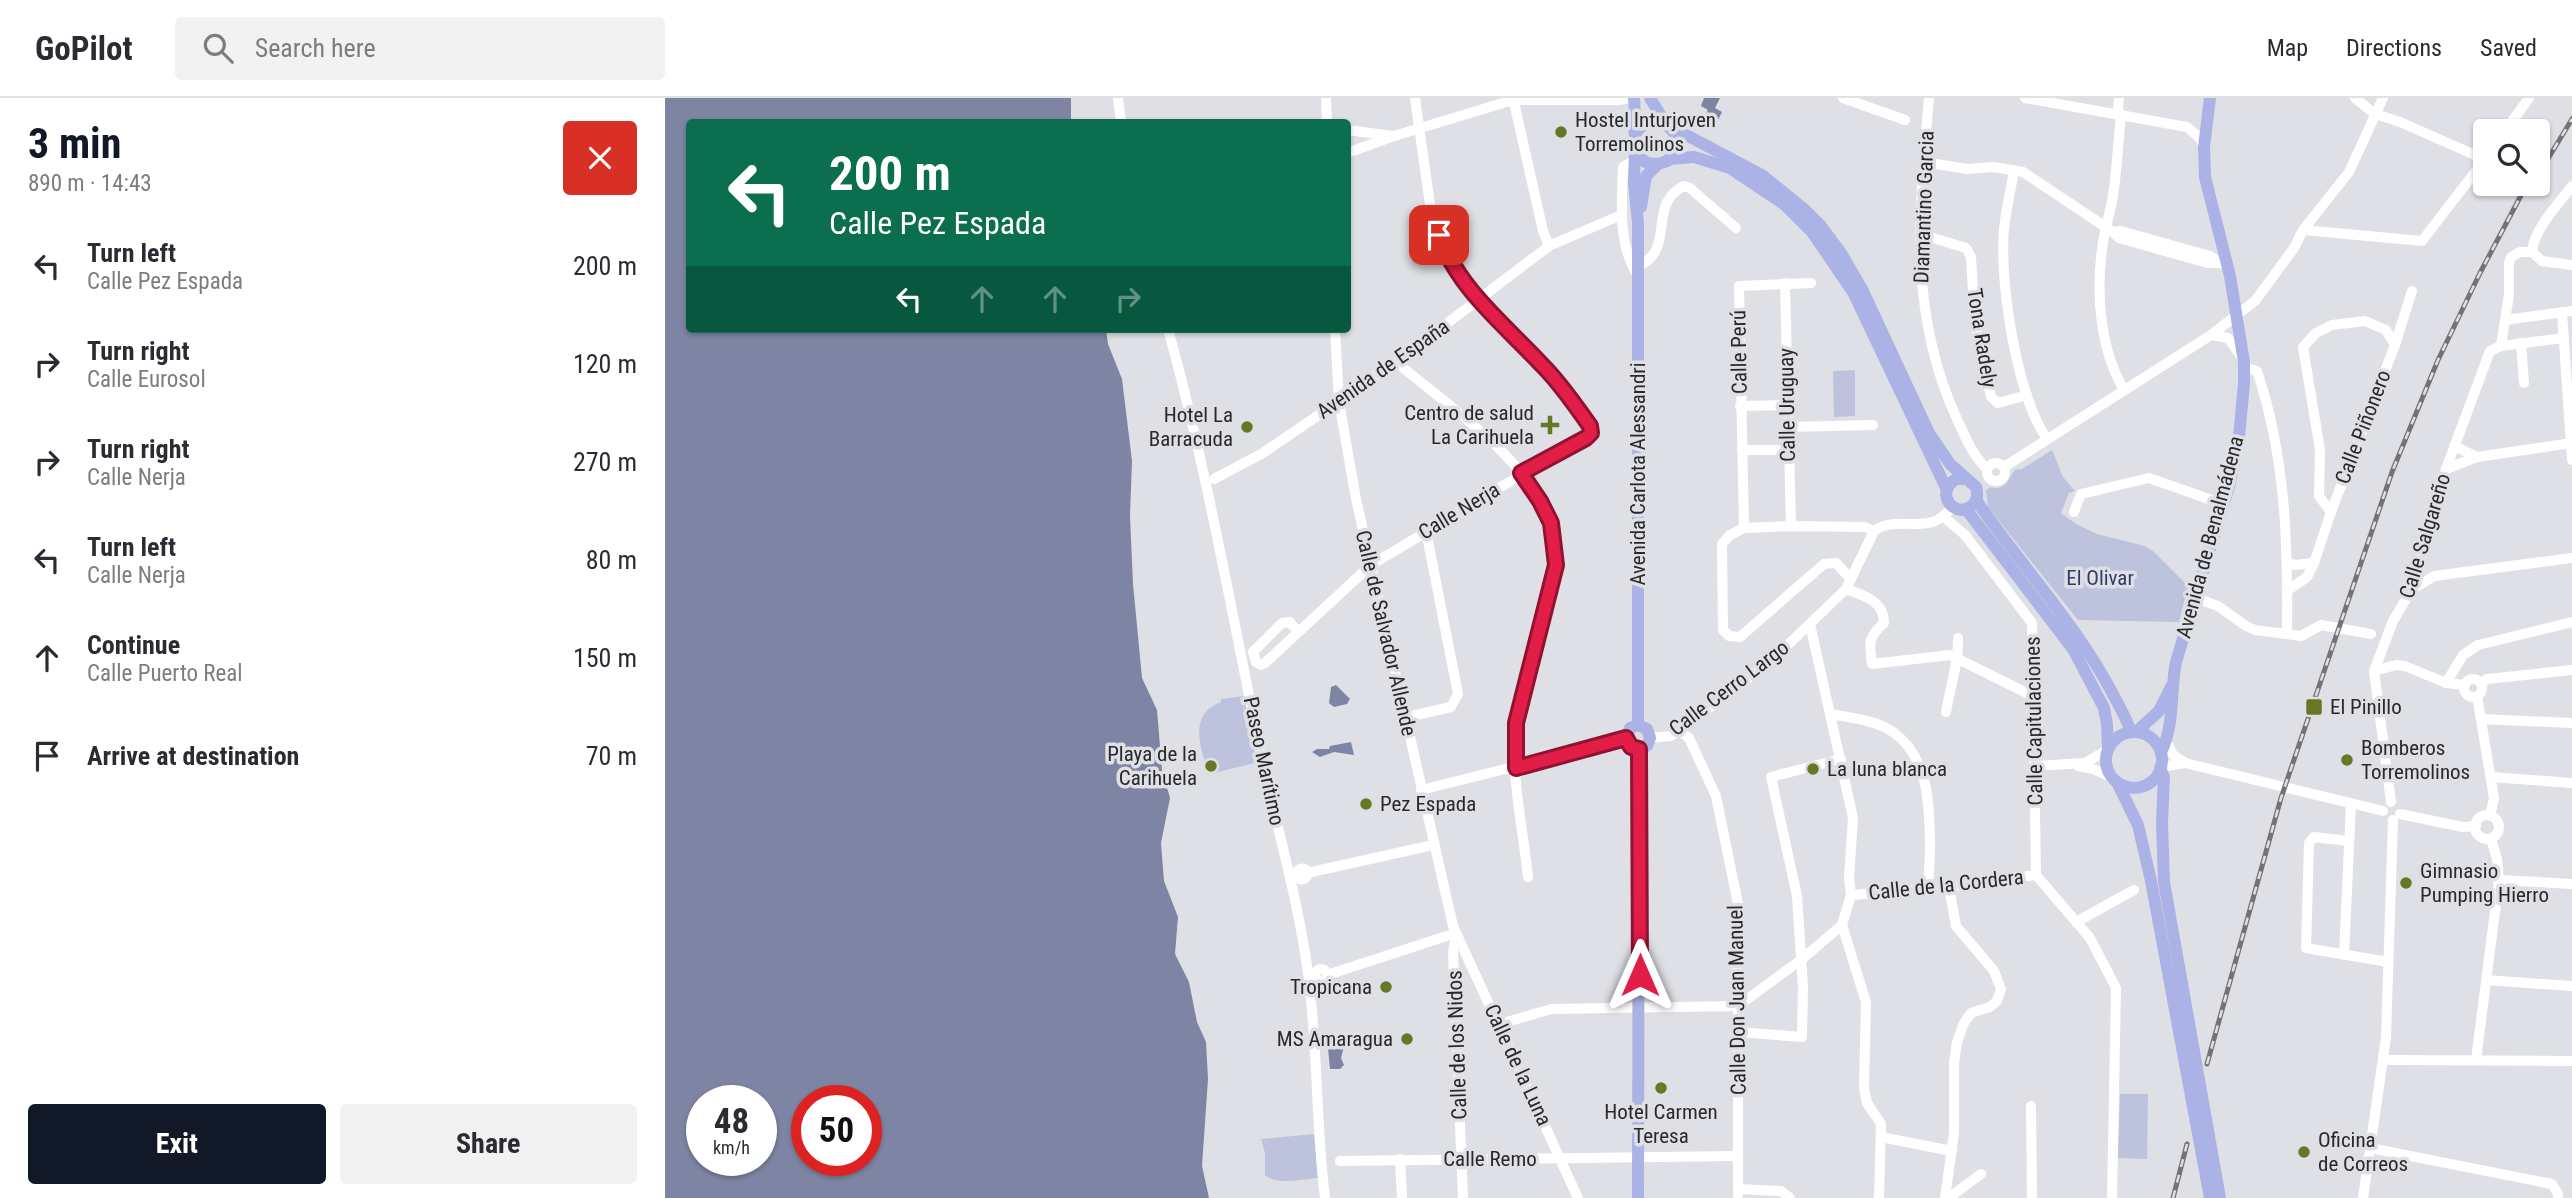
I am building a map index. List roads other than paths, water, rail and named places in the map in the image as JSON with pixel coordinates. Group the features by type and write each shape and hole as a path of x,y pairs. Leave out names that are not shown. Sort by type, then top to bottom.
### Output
{"main road":[{"path":"1632,98 1636,133 1635,155 1644,160 1664,162 1681,156 1694,157 1730,169 1785,205 1812,232 1853,292 1947,490 1947,500 1963,504 2000,536 2083,643 2134,732"},
{"path":"1650,98 1678,141 1677,148 1664,162"},
{"name":"Avenida de Benalmádena","path":"2134,732 2159,711 2171,686 2239,438 2244,364 2207,186 2204,147 2209,104"},
{"path":"1636,133 1645,123 1658,120 1669,125 1762,175 1821,226 1862,289 1929,433 1964,479 1963,504 2073,649 2104,708 2108,724 2106,765 2139,825 2210,1198"},
{"name":"Avenida Carlota Alessandri","path":"1635,155 1634,183 1638,223 1639,725"},
{"name":"Avenida Carlota Alessandri","path":"1638,223 1646,176 1664,162"},
{"path":"1947,490 1956,480 1964,479"},
{"name":"Avenida de Benalmádena","path":"2171,686 2164,756 2164,882 2220,1198"},
{"path":"1639,725 1647,729 1650,738 1647,746 1639,749 1631,747 1626,738 1630,728 1639,725"},
{"path":"2108,749 2117,737 2134,732 2152,738 2164,756 2156,776 2142,786 2125,786 2115,780"},
{"path":"1638,1198 1639,749"}],"street":[{"path":"1118,98 1121,119"},
{"path":"1326,98 1327,119"},
{"path":"1415,98 1431,212 1447,258 1462,281 1480,300"},
{"path":"1351,152 1513,99 1632,98"},
{"path":"1843,98 1905,120"},
{"name":"Diamantino Garcia","path":"1929,98 1920,234 1921,291 1943,390 1968,444 1988,474"},
{"path":"2025,98 2187,127 2196,125 2209,104"},
{"path":"2119,98 2120,116 2110,230 2102,247 2099,296 2102,322 2113,366 2124,390"},
{"path":"2355,98 2375,114 2473,154"},
{"path":"2004,467 2211,335 2255,301 2294,248 2303,230 2349,172 2383,98"},
{"path":"2514,119 2529,98"},
{"path":"1513,99 1543,231 1549,246"},
{"path":"2187,127 2200,138 2204,147"},
{"path":"1351,131 1394,136"},
{"path":"1635,155 1623,167 1621,215 1627,259 1638,271 1656,253 1668,200 1684,186 1690,188 1735,228"},
{"path":"1924,162 1967,169 1994,167 2014,170 2042,183 2110,230 2210,256 2224,265"},
{"path":"2014,170 2003,247 2009,319 2027,395 2047,439"},
{"path":"2303,230 2422,241 2473,175"},
{"path":"2572,186 2540,231 2533,243 2532,252 2542,261 2572,265"},
{"name":"Avenida de España","path":"1215,479 1263,453 1339,402 1480,300 1549,246 1621,215"},
{"name":"Tona Radely","path":"1920,234 1966,248 1971,257 1975,323 1991,397 1998,403 2027,395"},
{"name":"Calle Salgareño","path":"2391,802 2374,671 2393,621 2412,589 2446,469 2490,351 2501,346 2509,295 2511,257 2520,252 2532,252"},
{"name":"Calle Uruguay","path":"1784,283 1791,526"},
{"name":"Calle Perú","path":"1744,528 1739,286 1811,283"},
{"name":"Calle Piñonero","path":"2288,590 2307,577 2314,563 2395,345 2412,291"},
{"name":"Calle Nerja","path":"1298,632 1290,622 1282,624 1253,652 1256,662 1261,665 1265,663 1371,565 1591,433 1590,426 1545,368 1480,300"},
{"path":"2505,320 2567,312 2564,338 2572,460"},
{"path":"2331,512 2319,496 2320,450 2303,347 2316,333 2332,325 2365,321 2386,330 2395,345"},
{"name":"Paseo Marítimo","path":"1169,333 1205,481 1262,758 1301,930 1309,980 1325,1198"},
{"name":"Calle de Salvador Allende","path":"1335,333 1339,402 1371,565 1407,717 1433,845 1457,933"},
{"path":"2211,335 2228,338 2244,364 2257,371 2270,410 2279,451 2287,562 2287,634"},
{"path":"2501,346 2564,338"},
{"path":"2521,343 2525,383"},
{"path":"1396,362 1503,452 1540,501 1551,523 1556,565 1516,723 1516,768 1528,877"},
{"name":"Calle Perú","path":"1740,406 1787,405"},
{"path":"1787,427 1873,425"},
{"path":"2446,469 2477,457 2572,443"},
{"path":"2454,446 2477,457"},
{"path":"1742,450 1788,450"},
{"path":"1852,577 1836,563 1823,564 1740,637 1729,636 1723,630 1722,544 1730,536 1744,528 1865,527 1874,531 1882,525 1930,523 1963,504 1994,463 2004,467 2006,473 2003,479 1995,481 1988,474"},
{"path":"2074,512 2081,494 2149,478 2223,504"},
{"name":"Calle Capitulaciones","path":"1963,504 1965,535 2032,622 2036,875"},
{"path":"1407,717 1451,707 1458,694 1426,531"},
{"name":"Calle Cerro Largo","path":"1650,738 1671,736 1767,665 1846,589 1874,531"},
{"path":"2412,589 2434,576 2572,558"},
{"path":"2420,561 2434,576"},
{"path":"2287,562 2295,565 2314,563"},
{"path":"1846,589 1874,600 1884,612 1884,623 1870,640 1872,664 1950,655 2033,696"},
{"path":"2196,597 2218,606 2255,630 2301,636 2321,625 2371,634"},
{"path":"2447,683 2463,654 2478,645 2572,622"},
{"path":"1810,624 1853,818 1849,878 1851,895"},
{"path":"1946,712 1957,658 1958,638"},
{"path":"2374,671 2396,665 2447,683 2465,685 2471,680 2477,680 2481,684 2481,692 2477,696 2471,696 2467,694 2465,685"},
{"path":"2481,684 2487,679 2572,670"},
{"path":"2477,696 2494,798 2490,816"},
{"path":"1831,714 1869,722 1891,731 1915,757 1923,774 1929,800 1930,875 1927,888"},
{"path":"2481,719 2572,723"},
{"name":"Calle Don Juan Manuel","path":"1679,730 1689,738 1716,796 1738,904 1738,1194"},
{"path":"1421,790 1626,738"},
{"path":"2074,766 2093,761 2108,749"},
{"path":"2164,756 2383,811 2387,818 2397,817 2463,827 2476,826"},
{"path":"2164,756 2185,763"},
{"path":"1738,1032 1802,1037 1802,959 1797,896 1771,778 1841,759"},
{"path":"2035,766 2094,769 2115,780"},
{"path":"2491,777 2572,783"},
{"path":"2363,1198 2386,1037 2388,962 2399,806 2391,802 2383,811"},
{"path":"2344,955 2351,803"},
{"path":"2476,826 2482,817 2490,816 2496,819 2499,826 2497,834 2491,839"},
{"path":"2476,826 2480,836 2491,839"},
{"path":"2348,841 2313,837 2309,843 2306,948 2388,962"},
{"path":"2476,1060 2499,880 2491,839"},
{"path":"1307,873 1433,845"},
{"name":"Calle de la Cordera","path":"1842,925 1851,895 1949,887 2036,875 2090,938 2116,988 2112,1198"},
{"path":"2499,880 2572,884"},
{"path":"1945,1198 1952,1151 1957,1042 1964,1023 1972,1013 1990,1007 1997,1001 2001,989 1994,971 1956,926 1949,887"},
{"path":"2076,922 2134,890"},
{"path":"1500,1024 1551,1009 1738,1006 1802,959 1842,925 1866,1002 1864,1088 1867,1103 1881,1124 1879,1198"},
{"path":"1327,975 1457,933"},
{"name":"Calle de la Luna","path":"1457,933 1579,1198"},
{"name":"Calle de los Nidos","path":"1457,933 1453,952 1463,1198"},
{"path":"2486,980 2572,986"},
{"path":"2383,1060 2572,1060"},
{"path":"2031,1106 2032,1198"},
{"path":"1881,1137 1952,1151"},
{"path":"2370,1148 2552,1184 2559,1194 2558,1198"},
{"name":"Calle Remo","path":"1340,1161 1738,1156"},
{"path":"1400,1159 1402,1198"},
{"path":"1952,1198 1981,1174"},
{"path":"1738,1194 1781,1191 1790,1198"}],"railway":[{"path":"2550,155 2572,119"},
{"path":"2207,1064 2281,798 2392,472 2438,360 2521,196"},
{"path":"2173,1198 2187,1144"}],"place":[{"name":"Hostel Inturjoven Torremolinos","path":"1561,132"},
{"name":"Centro de salud La Carihuela","path":"1550,425"},
{"name":"Hotel La Barracuda","path":"1247,427"},
{"name":"El Pinillo","path":"2314,707"},
{"name":"Bomberos Torremolinos","path":"2347,760"},
{"name":"Playa de la Carihuela","path":"1211,766"},
{"name":"La luna blanca","path":"1813,769"},
{"name":"Pez Espada","path":"1366,804"},
{"name":"Gimnasio Pumping Hierro","path":"2406,883"},
{"name":"Tropicana","path":"1386,987"},
{"name":"MS Amaragua","path":"1407,1039"},
{"name":"Hotel Carmen Teresa","path":"1661,1088"},
{"name":"Oficina de Correos","path":"2304,1152"}],"park label":[{"name":"El Olivar","path":"2100,578"}]}
